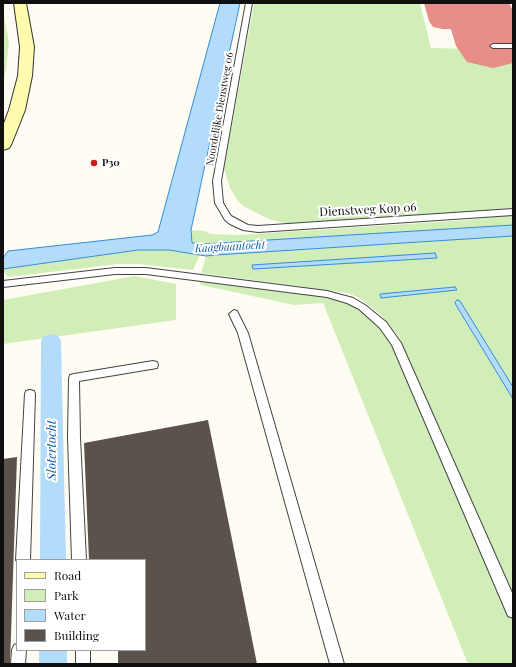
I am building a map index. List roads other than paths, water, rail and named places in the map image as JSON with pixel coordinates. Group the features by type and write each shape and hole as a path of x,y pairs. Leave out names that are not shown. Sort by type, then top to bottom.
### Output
{"street":[{"path":"3,145 17,110 25,76 27,47 20,3"}],"lane":[{"name":"Noordelijke Dienstweg 06","path":"228,218 220,203 217,181 249,3"},
{"path":"493,46 513,46"},
{"name":"Dienstweg Kop 06","path":"228,218 240,226 258,229 513,212"},
{"path":"3,284 127,270 163,272 327,294 350,300 362,307 380,322 393,337 513,611"},
{"path":"234,314 243,333 337,664"},
{"path":"79,559 74,438 74,378 153,365"},
{"path":"23,559 30,394"},
{"path":"18,664 19,651"},
{"path":"83,651 83,664"}],"water":[{"name":"Kaagbaantocht","path":"220,3 240,3 191,230 192,243 203,244 513,225 513,236 206,256 169,250 138,250 3,269 3,258 8,251 152,235 158,232"},
{"path":"435,253 437,258 253,269 252,265"},
{"path":"455,287 457,290 381,298 380,294"},
{"path":"457,300 460,301 513,387 513,399 456,305 455,302"}],"waterway":[{"name":"Slotertocht","path":"51,341 53,559"},
{"name":"Slotertocht","path":"53,651 53,664"}],"place":[{"name":"P30","path":"94,163"}]}
